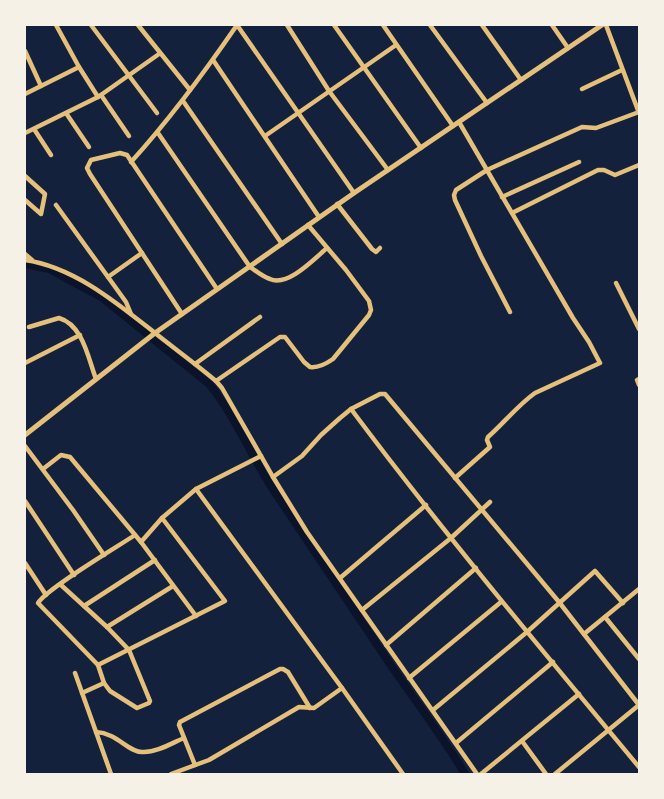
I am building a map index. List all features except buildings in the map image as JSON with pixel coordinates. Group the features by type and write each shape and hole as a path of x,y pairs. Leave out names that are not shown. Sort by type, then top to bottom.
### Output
{"street":[{"path":"56,25 79,67 129,136"},
{"path":"91,25 157,112"},
{"path":"138,25 190,90"},
{"path":"131,162 158,133 183,101 237,25 354,193"},
{"path":"287,25 329,90 388,170"},
{"path":"334,25 421,148"},
{"path":"383,25 452,126"},
{"path":"430,25 487,103"},
{"path":"482,25 521,80"},
{"path":"552,25 568,48"},
{"path":"25,435 153,334 337,204 604,25 639,112 596,128 582,127 487,170 459,188 454,195 469,232 510,312"},
{"path":"265,136 396,45"},
{"path":"25,51 42,86"},
{"path":"25,133 99,96 160,54"},
{"path":"213,60 319,217"},
{"path":"25,94 79,67"},
{"path":"582,89 622,70"},
{"path":"183,101 282,244"},
{"path":"66,113 89,146"},
{"path":"455,478 490,447 487,440 488,437 531,396 600,363 459,122"},
{"path":"34,129 51,155"},
{"path":"158,133 250,267 270,280 283,281 295,274 327,248"},
{"path":"182,314 87,168 91,160 120,153 127,155 217,289"},
{"path":"502,196 579,162"},
{"path":"512,213 598,170 604,170 615,175 639,165"},
{"path":"25,176 46,194 41,214 25,200"},
{"path":"337,204 372,249 376,252 380,248"},
{"path":"56,205 126,302 131,314"},
{"path":"216,381 280,336 285,337 310,367 328,363 369,315 371,306 346,270 308,225"},
{"path":"108,277 142,253"},
{"path":"25,254 33,261"},
{"path":"25,260 40,262 59,270 108,297 153,334 216,381 222,388 258,458 272,476 307,532 479,774 579,694"},
{"path":"616,283 639,329"},
{"path":"195,364 260,317"},
{"path":"29,327 59,318 70,323 80,335 96,379"},
{"path":"25,362 80,335"},
{"path":"639,379 637,380 639,385"},
{"path":"272,476 302,456 320,435 351,409 380,394 385,394 558,602 639,705 555,774"},
{"path":"351,409 501,602 639,766"},
{"path":"26,448 104,555"},
{"path":"43,469 61,455 70,457 142,542 196,616"},
{"path":"142,542 162,518 196,489 258,458"},
{"path":"196,489 403,774"},
{"path":"25,501 74,575"},
{"path":"362,610 452,538 490,502"},
{"path":"340,578 426,505"},
{"path":"98,665 225,601 162,518"},
{"path":"61,584 129,650 150,703 136,708 110,691 104,683 98,665 38,604 39,601 61,584 135,535"},
{"path":"84,606 155,560"},
{"path":"25,564 46,595"},
{"path":"386,645 476,568"},
{"path":"433,710 527,632 558,602 596,571 623,603"},
{"path":"107,627 173,586"},
{"path":"584,634 639,589"},
{"path":"409,678 501,602"},
{"path":"605,617 639,659"},
{"path":"456,743 553,662"},
{"path":"195,765 180,725 183,720 198,714 280,669 283,668 288,672 310,708"},
{"path":"75,673 111,774"},
{"path":"82,693 104,683"},
{"path":"171,774 209,760 299,707 314,708 342,688"},
{"path":"96,732 111,735 138,752 145,753 184,738"},
{"path":"522,741 546,774"}],"waterway":[{"path":"25,264 49,269 101,297 209,384 237,425 278,497 465,774"}]}
